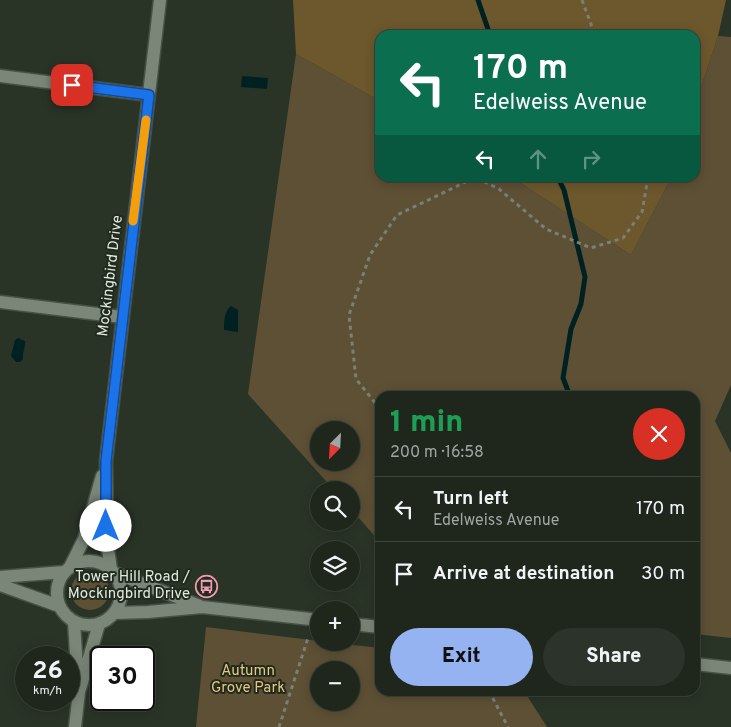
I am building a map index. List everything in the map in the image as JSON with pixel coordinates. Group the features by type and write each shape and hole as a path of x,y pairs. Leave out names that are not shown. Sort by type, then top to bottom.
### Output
{"street":[{"name":"Mockingbird Drive","path":"113,571 107,542 106,461 160,0"},
{"path":"0,76 149,95"},
{"path":"0,302 122,317"},
{"name":"Mockingbird Drive","path":"67,570 84,539 106,461"},
{"path":"0,577 67,570 80,562 91,561 101,563 113,571 202,607"},
{"path":"67,570 58,585 57,599 59,606 74,622 91,626 110,618 120,604 122,593 120,582 113,571"},
{"path":"0,585 59,606"},
{"path":"115,613 202,607 310,619"},
{"path":"74,622 76,646"},
{"path":"80,689 99,624"},
{"path":"360,625 375,626"},
{"path":"700,665 731,668"},
{"path":"75,727 77,711"}],"path":[{"path":"582,0 593,30"},
{"path":"375,403 356,379 349,315 370,255 397,215 467,182"},
{"path":"484,182 499,189 546,229 590,248 623,238 642,212 647,182"},
{"path":"279,727 308,638"},
{"path":"492,696 508,727"}],"green space":[{"path":"718,36 731,37 731,385 715,421 731,453 731,638 700,635 700,391 375,391 375,536 360,519 360,481 326,481 317,471 360,471 360,421 310,421 310,463 248,394 296,54 375,98 375,182 519,182 631,255 669,182 700,182 700,90"},
{"path":"90,572 104,577 109,591 104,605 90,610 76,605 71,591 76,577"},
{"name":"Autumn Grove Park","path":"206,627 310,640 310,651 360,651 360,646 375,647 375,696 527,696 547,727 196,727"}],"shaded area":[{"path":"293,0 726,0 718,36 700,90 700,30 375,30 375,98 296,54"},
{"path":"519,182 669,182 631,255"}],"water":[{"path":"242,76 268,78 267,89 241,87"},
{"path":"231,306 238,310 238,332 224,330 224,320"},
{"path":"18,338 25,341 25,343 23,359 20,362 16,362 11,356 15,340"}],"waterway":[{"path":"478,0 488,30"},
{"path":"560,182 564,190 585,277 581,304 571,329 563,378 568,391"}],"slow traffic":[{"path":"133,221 146,120"}],"place":[{"name":"Tower Hill Road / Mockingbird Drive","path":"206,586"}],"route":[{"path":"72,85 149,95 106,461 106,526"}]}
